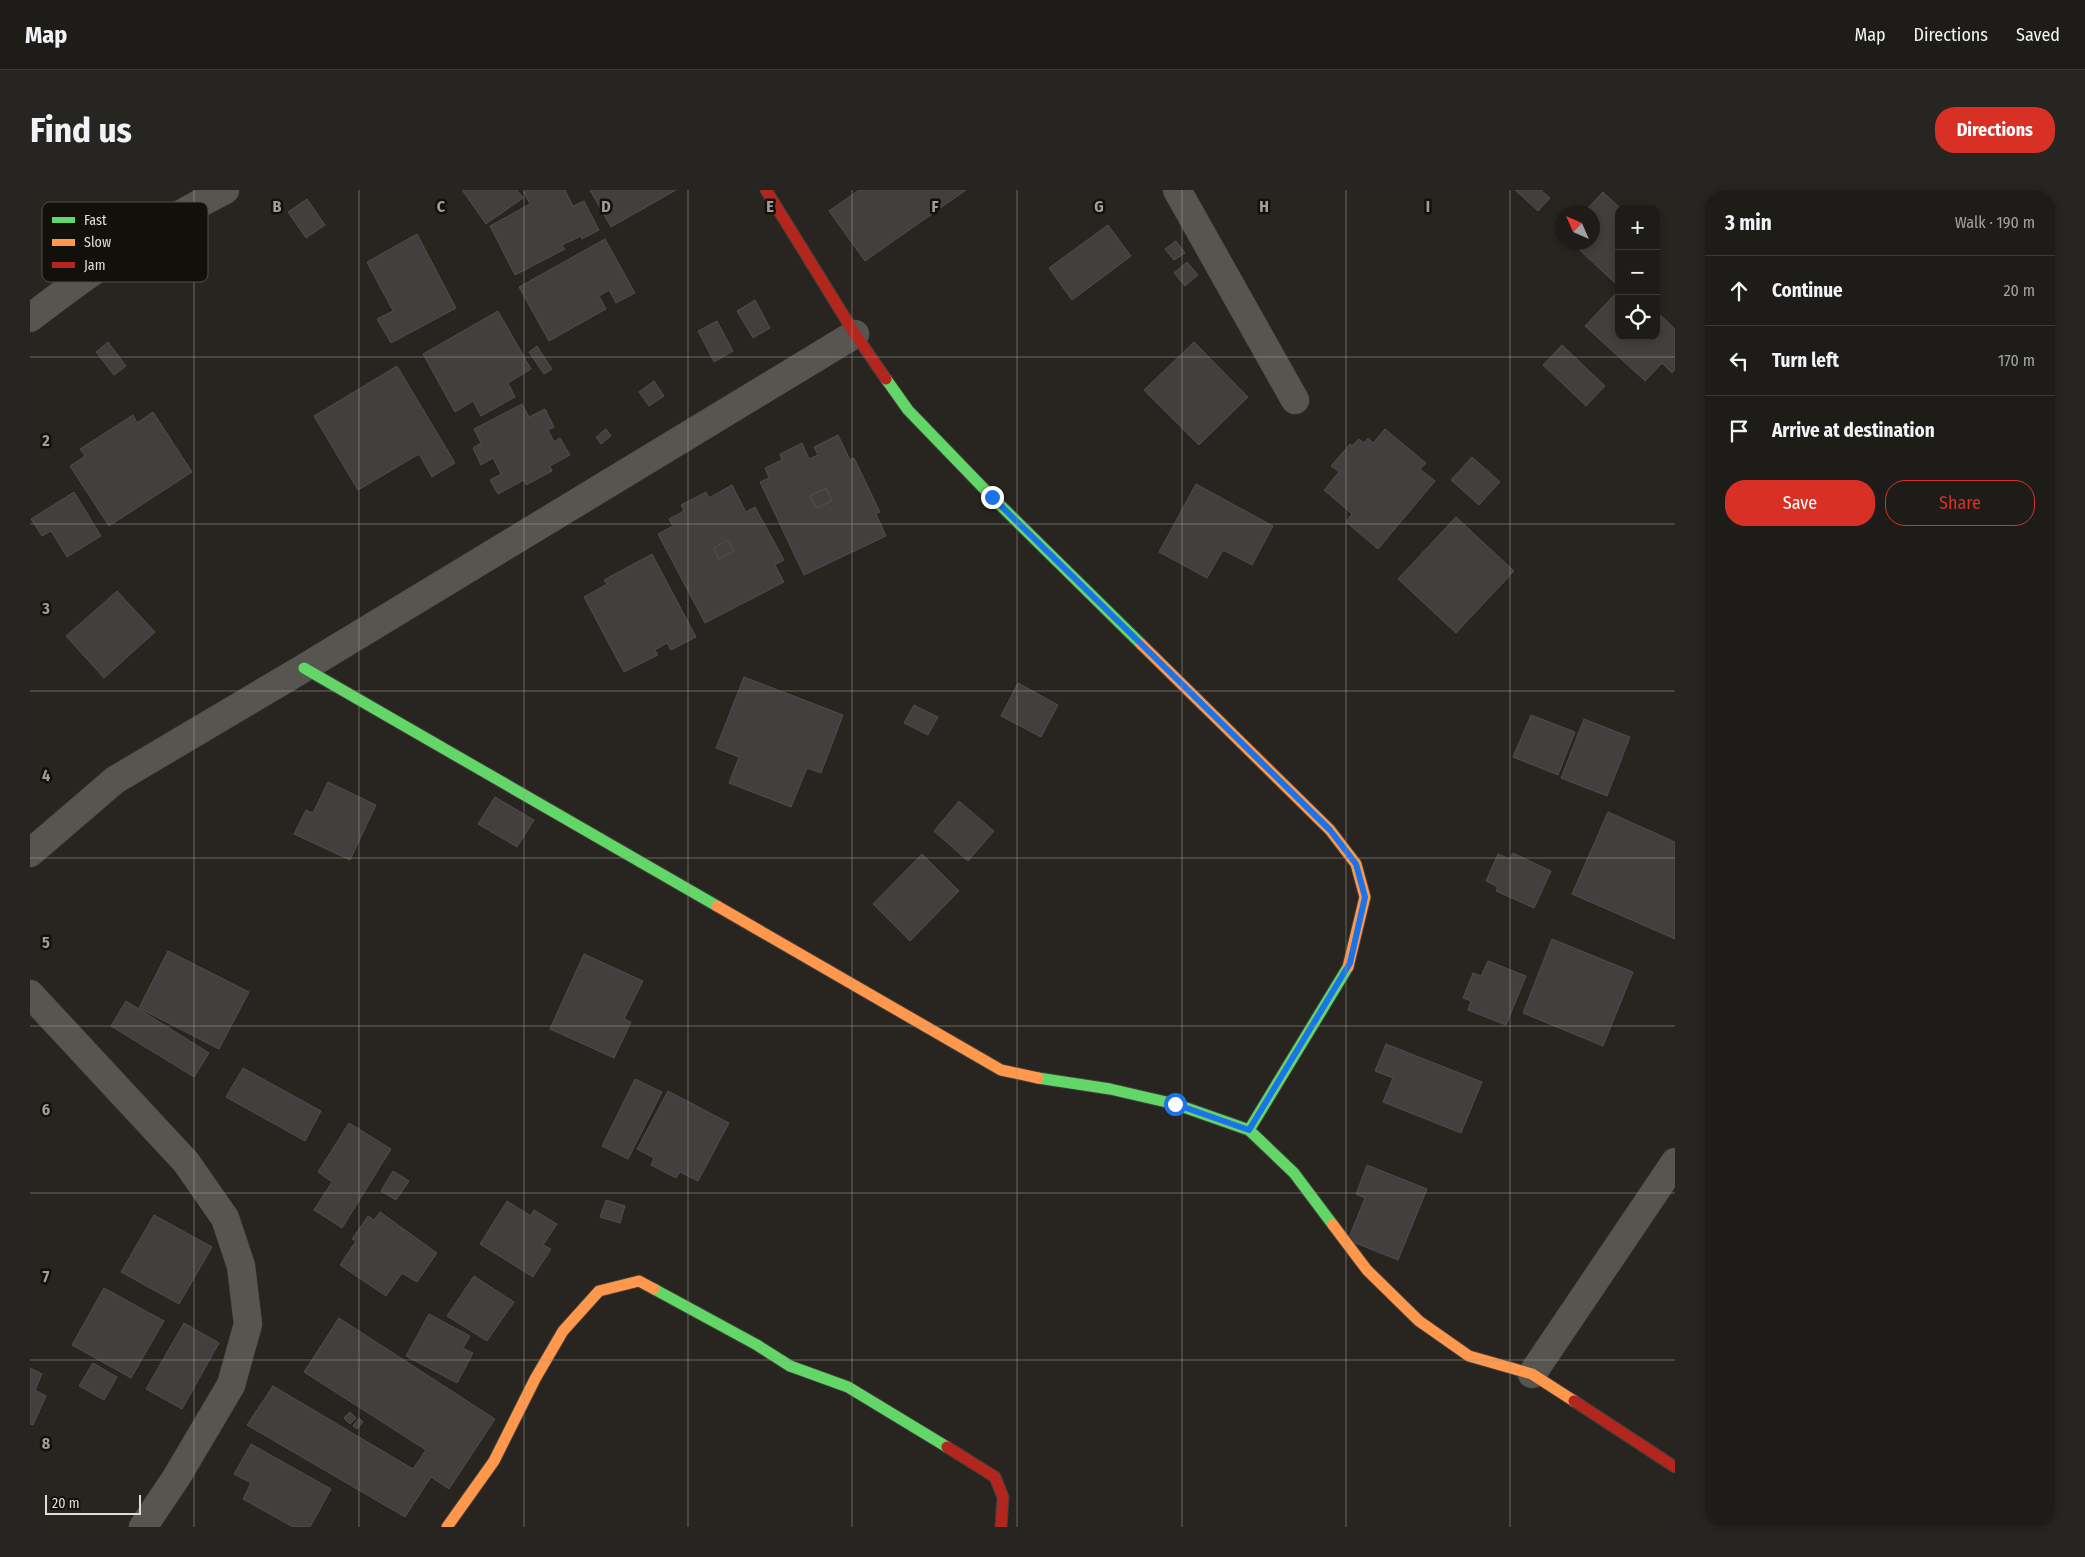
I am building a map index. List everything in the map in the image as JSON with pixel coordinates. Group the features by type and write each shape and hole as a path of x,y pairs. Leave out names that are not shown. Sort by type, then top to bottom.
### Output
{"street":[{"path":"201,202 225,190"},
{"path":"766,190 855,334 914,416 999,504 1330,830 1356,864 1365,897 1350,963 1249,1130"},
{"path":"1177,190 1296,400"},
{"path":"30,318 76,282"},
{"path":"30,853 115,780 304,668 855,334"},
{"path":"304,668 1001,1070 1056,1082 1110,1089 1175,1104 1249,1130 1294,1173 1367,1270 1419,1321 1469,1356 1532,1374 1675,1467"},
{"path":"30,994 186,1162 225,1218 241,1266 248,1324 231,1385 176,1478 143,1527"},
{"path":"1532,1374 1675,1162"},
{"path":"447,1527 494,1461 535,1379 563,1331 599,1291 638,1281 757,1345 790,1366 848,1387 995,1478 1004,1497 1001,1527"}],"building":[{"path":"462,190 517,190 523,198 486,224"},
{"path":"527,190 565,190 573,206 584,201 599,230 582,239 581,236 562,245 565,249 515,275 490,226 530,204 524,192"},
{"path":"590,190 676,190 611,227"},
{"path":"859,190 966,190 865,261 829,211"},
{"path":"1515,190 1541,190 1550,198 1538,211"},
{"path":"1603,192 1617,205 1615,205 1615,283 1580,250 1600,250 1600,205 1591,205"},
{"path":"307,199 325,225 306,238 288,212"},
{"path":"1108,225 1131,256 1072,300 1049,268"},
{"path":"417,234 456,308 391,343 377,319 393,311 367,262"},
{"path":"605,239 635,293 616,303 609,290 599,296 606,309 549,341 519,287"},
{"path":"1176,241 1185,253 1174,260 1165,249"},
{"path":"1187,262 1198,275 1185,286 1174,273"},
{"path":"1615,294 1615,340 1660,340 1660,315 1675,329 1675,369 1672,373 1662,363 1645,381 1585,326"},
{"path":"755,300 770,328 753,338 737,311"},
{"path":"498,311 531,369 508,383 515,397 481,416 473,401 455,412 423,354"},
{"path":"717,321 733,351 714,362 698,331"},
{"path":"108,342 126,366 114,375 96,352"},
{"path":"1194,342 1248,397 1199,445 1144,390"},
{"path":"1562,345 1605,386 1586,406 1543,365"},
{"path":"537,346 552,369 544,374 529,352"},
{"path":"397,366 455,463 432,477 419,454 358,490 314,416"},
{"path":"654,381 664,396 649,406 639,392"},
{"path":"522,404 529,417 545,409 554,427 548,430 554,442 560,438 570,455 550,466 552,471 526,485 524,480 498,494 490,480 501,474 493,458 481,465 473,448 481,443 474,429"},
{"path":"153,412 192,472 109,526 70,466 85,456 80,449 133,415 137,423"},
{"path":"606,429 611,436 601,444 596,437"},
{"path":"1385,429 1426,463 1420,469 1435,481 1378,549 1346,522 1352,514 1324,490 1339,472 1331,466 1350,444 1352,446 1359,439 1364,443 1368,438 1373,443"},
{"path":"838,435 850,460 854,458 880,512 876,514 886,536 804,575 760,482 769,478 765,468 782,460 780,454 802,443 809,459 818,455 814,447","holes":["826,488 832,501 817,508 810,496"]},
{"path":"1472,457 1500,482 1479,505 1451,480"},
{"path":"1196,484 1273,526 1252,565 1223,550 1207,578 1159,552"},
{"path":"732,485 746,512 755,507 784,560 775,565 784,582 705,623 658,534 673,526 669,519 684,511 681,505 706,492 709,498","holes":["728,540 734,551 719,559 714,548"]},
{"path":"826,488 832,501 817,508 810,496"},
{"path":"74,492 101,536 67,557 51,531 42,536 31,519"},
{"path":"1456,517 1514,571 1456,633 1398,579"},
{"path":"728,540 734,551 719,559 714,548"},
{"path":"652,554 696,637 671,650 667,643 655,650 658,655 624,672 584,597 607,584 604,580"},
{"path":"117,591 155,632 104,678 66,636"},
{"path":"744,677 843,715 821,773 807,768 791,807 729,783 739,757 716,748"},
{"path":"1018,683 1058,705 1041,737 1001,716"},
{"path":"914,705 938,717 928,735 904,723"},
{"path":"1531,715 1575,732 1558,775 1513,757"},
{"path":"1584,719 1630,737 1607,796 1561,778"},
{"path":"328,782 376,805 350,860 294,834 306,810 313,813"},
{"path":"495,797 534,820 517,847 478,824"},
{"path":"959,801 994,831 968,861 934,831"},
{"path":"1608,812 1675,842 1675,939 1572,894"},
{"path":"1513,853 1551,871 1534,908 1496,891 1498,887 1486,881 1498,854 1510,859"},
{"path":"922,854 959,891 910,941 873,904"},
{"path":"1552,939 1633,972 1603,1046 1523,1013"},
{"path":"168,951 249,992 219,1049 139,1008"},
{"path":"584,954 643,981 624,1019 631,1022 614,1058 550,1029"},
{"path":"1488,961 1526,976 1506,1025 1468,1010 1471,1001 1463,998 1473,973 1481,976"},
{"path":"126,1001 209,1053 194,1077 111,1026"},
{"path":"1386,1044 1482,1082 1461,1133 1383,1102 1393,1078 1375,1071"},
{"path":"243,1068 321,1111 305,1141 226,1097"},
{"path":"635,1079 662,1092 628,1159 602,1146"},
{"path":"668,1091 729,1123 698,1181 680,1172 676,1178 651,1165 654,1158 637,1149"},
{"path":"349,1123 391,1149 342,1228 314,1210 332,1182 318,1172"},
{"path":"1367,1165 1427,1189 1398,1260 1348,1240 1365,1198 1356,1194"},
{"path":"393,1171 409,1181 396,1200 381,1191"},
{"path":"606,1200 625,1206 620,1223 600,1217"},
{"path":"507,1201 531,1216 534,1210 557,1224 543,1245 551,1249 533,1277 480,1244"},
{"path":"380,1212 437,1253 417,1282 402,1273 386,1296 340,1265 356,1241 352,1239 368,1216 374,1220"},
{"path":"154,1215 212,1247 179,1304 121,1272"},
{"path":"474,1276 514,1302 487,1341 447,1316"},
{"path":"104,1288 164,1321 131,1378 72,1345"},
{"path":"429,1314 470,1336 463,1348 473,1353 457,1383 406,1356"},
{"path":"339,1318 495,1419 449,1489 431,1477 405,1517 247,1425 273,1386 413,1469 426,1450 304,1372"},
{"path":"184,1323 219,1343 182,1409 146,1389"},
{"path":"93,1363 117,1377 104,1400 79,1386"},
{"path":"30,1368 42,1374 35,1390 46,1396 33,1425 30,1424"},
{"path":"350,1412 356,1418 350,1424 344,1418"},
{"path":"359,1418 363,1422 357,1429 353,1426"},
{"path":"251,1444 331,1489 310,1527 293,1527 243,1499 251,1483 234,1474"}],"traffic: fast":[{"path":"886,379 908,410 992,497 1141,644"},
{"path":"304,668 717,906"},
{"path":"1249,1130 1348,967"},
{"path":"1038,1078 1110,1089 1175,1104 1249,1130 1294,1173 1333,1225"},
{"path":"654,1289 757,1345 790,1366 848,1387 947,1447"}],"traffic: slow":[{"path":"1141,644 1330,830 1356,864 1365,897 1348,967"},
{"path":"717,906 1001,1070 1038,1078"},
{"path":"1333,1225 1367,1270 1419,1321 1469,1356 1532,1374 1574,1401"},
{"path":"447,1527 494,1461 535,1379 563,1331 599,1291 639,1281 654,1289"}],"traffic: jam":[{"path":"766,190 855,334 886,379"},
{"path":"1574,1401 1675,1467"},
{"path":"947,1447 995,1477 1003,1497 1001,1527"}],"route":[{"path":"992,497 1330,830 1356,864 1365,897 1350,963 1249,1130 1175,1104"}]}
